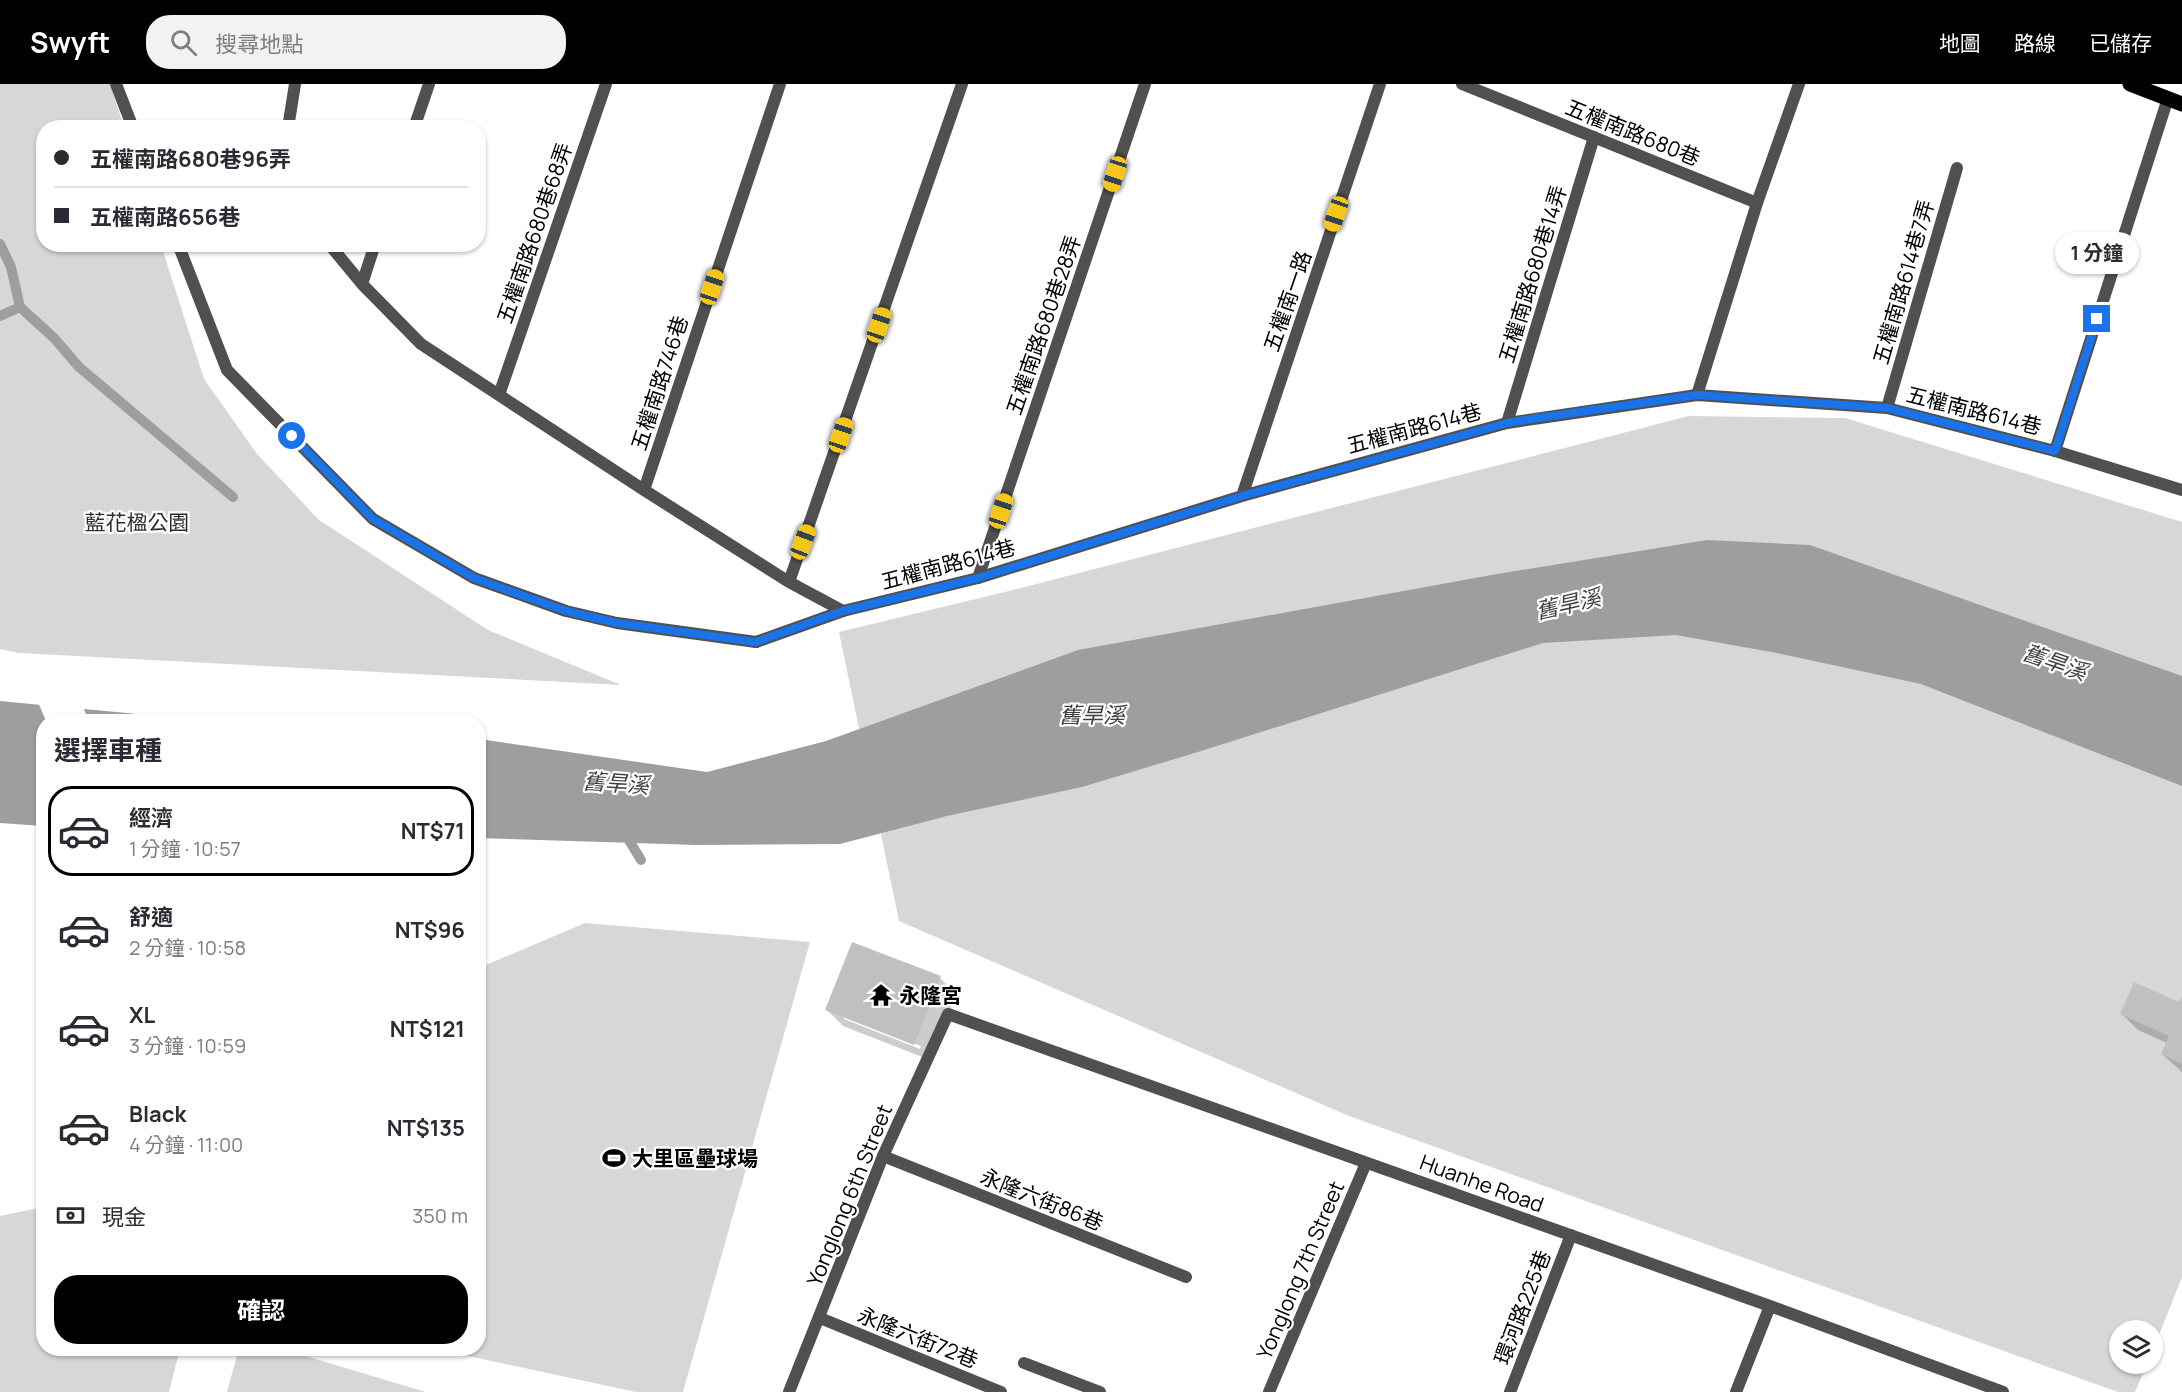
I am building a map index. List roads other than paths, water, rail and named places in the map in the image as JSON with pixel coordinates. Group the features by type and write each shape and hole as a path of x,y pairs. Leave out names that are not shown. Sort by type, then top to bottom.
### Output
{"main road":[{"path":"2130,84 2175,101"}],"street":[{"path":"116,84 130,120"},
{"path":"289,120 295,84"},
{"path":"417,120 429,84"},
{"name":"五權南路680巷68弄","path":"499,395 606,84"},
{"name":"五權南路746巷","path":"644,490 780,84"},
{"path":"789,582 962,84"},
{"name":"五權南路680巷28弄","path":"978,578 1145,84"},
{"name":"五權南一路","path":"1242,496 1380,84"},
{"name":"五權南路680巷","path":"1462,84 1757,203"},
{"path":"1697,395 1757,203 1798,84"},
{"path":"2055,451 2175,101"},
{"name":"五權南路680巷14弄","path":"1507,423 1594,137"},
{"name":"五權南路614巷7弄","path":"1887,408 1957,168"},
{"name":"五權南路614巷","path":"181,252 227,370 373,519 474,578 566,611 617,623 756,642 843,611 978,578 1242,496 1507,423 1697,395 1887,408 2055,451 2182,490"},
{"path":"336,252 362,284 421,345 789,582 843,611"},
{"path":"362,284 372,252"},
{"name":"Yonglong 6th Street","path":"789,1392 884,1156 948,1014"},
{"name":"Huanhe Road","path":"948,1014 1770,1306 2003,1392"},
{"name":"永隆六街86巷","path":"884,1156 1186,1277"},
{"name":"Yonglong 7th Street","path":"1269,1392 1366,1163"},
{"name":"環河路225巷","path":"1510,1392 1570,1235"},
{"path":"1736,1392 1770,1306"},
{"name":"永隆六街72巷","path":"820,1318 1001,1392"},
{"path":"1024,1363 1100,1392"}],"water":[{"name":"舊旱溪","path":"1707,540 1810,545 2182,676 2182,786 1921,684 1777,653 1676,635 1543,643 1082,787 947,816 840,844 697,845 486,838 486,740 707,772 826,741 1078,650 1497,574"},
{"path":"0,701 137,714 36,714 36,826 0,823"}],"waterway":[{"path":"0,244 11,267 20,307 54,338 79,367 233,497"},
{"path":"0,316 20,307"},
{"path":"624,832 641,860"}],"place":[{"name":"永隆宮","path":"881,995"},
{"name":"大里區壘球場","path":"614,1158"}],"park label":[{"name":"藍花楹公園","path":"137,522"}]}
